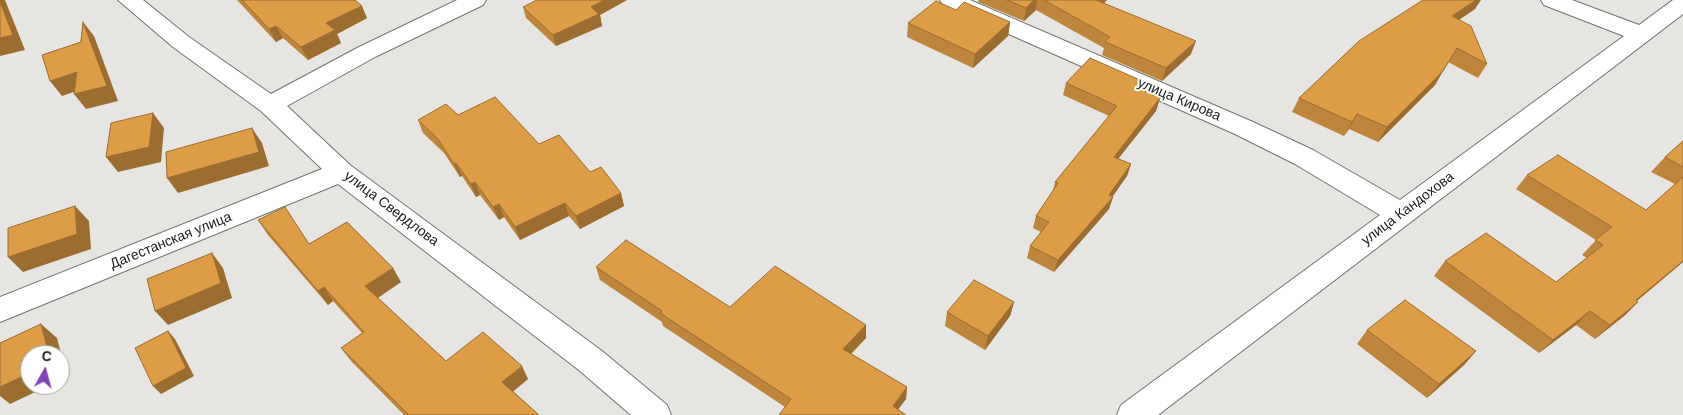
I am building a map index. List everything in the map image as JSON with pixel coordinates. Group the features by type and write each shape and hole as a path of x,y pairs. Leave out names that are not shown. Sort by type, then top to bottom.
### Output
{"street":[{"name":"улица Свердлова","path":"129,0 181,42 270,105 341,172 591,361 655,415"},
{"path":"270,105 366,52 475,0"},
{"name":"улица Кирова","path":"951,0 1244,128 1304,157 1401,214"},
{"path":"1552,0 1641,34"},
{"name":"улица Кандохова","path":"1133,415 1683,3"},
{"name":"Дагестанская улица","path":"0,310 341,172"}],"building":[{"path":"242,0 355,0 362,6 326,23 335,30 301,47 276,26 269,29"},
{"path":"537,0 604,0 591,7 599,14 553,35 523,7"},
{"path":"1007,0 1034,0 1026,8"},
{"path":"1044,0 1096,0 1196,41 1166,68 1105,42 1110,37"},
{"path":"1423,0 1476,0 1452,16 1471,26 1487,64 1457,48 1443,71 1387,127 1357,114 1352,122 1299,98 1359,41"},
{"path":"936,1 956,10 964,2 1010,22 975,54 908,23"},
{"path":"0,2 13,35 0,38"},
{"path":"83,22 107,86 74,94 77,72 50,81 42,55 81,42"},
{"path":"1090,58 1149,84 1142,90 1160,98 1114,157 1131,164 1109,195 1113,197 1058,260 1030,246 1049,222 1036,216 1058,183 1055,182 1117,106 1066,83"},
{"path":"495,97 539,144 559,135 590,172 601,167 621,193 576,216 565,203 515,227 499,204 493,207 475,182 471,184 456,163 454,164 438,139 418,120 446,104 458,115"},
{"path":"153,113 149,147 106,157 111,123"},
{"path":"252,128 259,152 167,178 166,152"},
{"path":"1683,141 1683,167 1665,157"},
{"path":"1558,155 1646,210 1683,177 1683,261 1636,300 1638,302 1610,325 1590,311 1553,340 1445,261 1486,233 1556,282 1603,245 1595,240 1612,227 1527,175"},
{"path":"75,206 77,234 8,257 8,228"},
{"path":"285,207 309,244 347,222 393,268 365,286 446,361 483,332 522,366 502,382 539,415 407,415 341,348 364,332 324,287 318,291 258,220"},
{"path":"626,240 730,307 775,266 866,325 843,349 907,387 893,406 906,415 779,415 791,399 660,313 662,311 596,267"},
{"path":"212,253 221,283 155,311 147,279"},
{"path":"974,280 1014,302 988,336 947,312"},
{"path":"1405,300 1476,351 1439,384 1367,330"},
{"path":"41,324 46,345 20,345 20,378 0,387 0,343"},
{"path":"168,331 186,368 153,386 135,348"}]}
